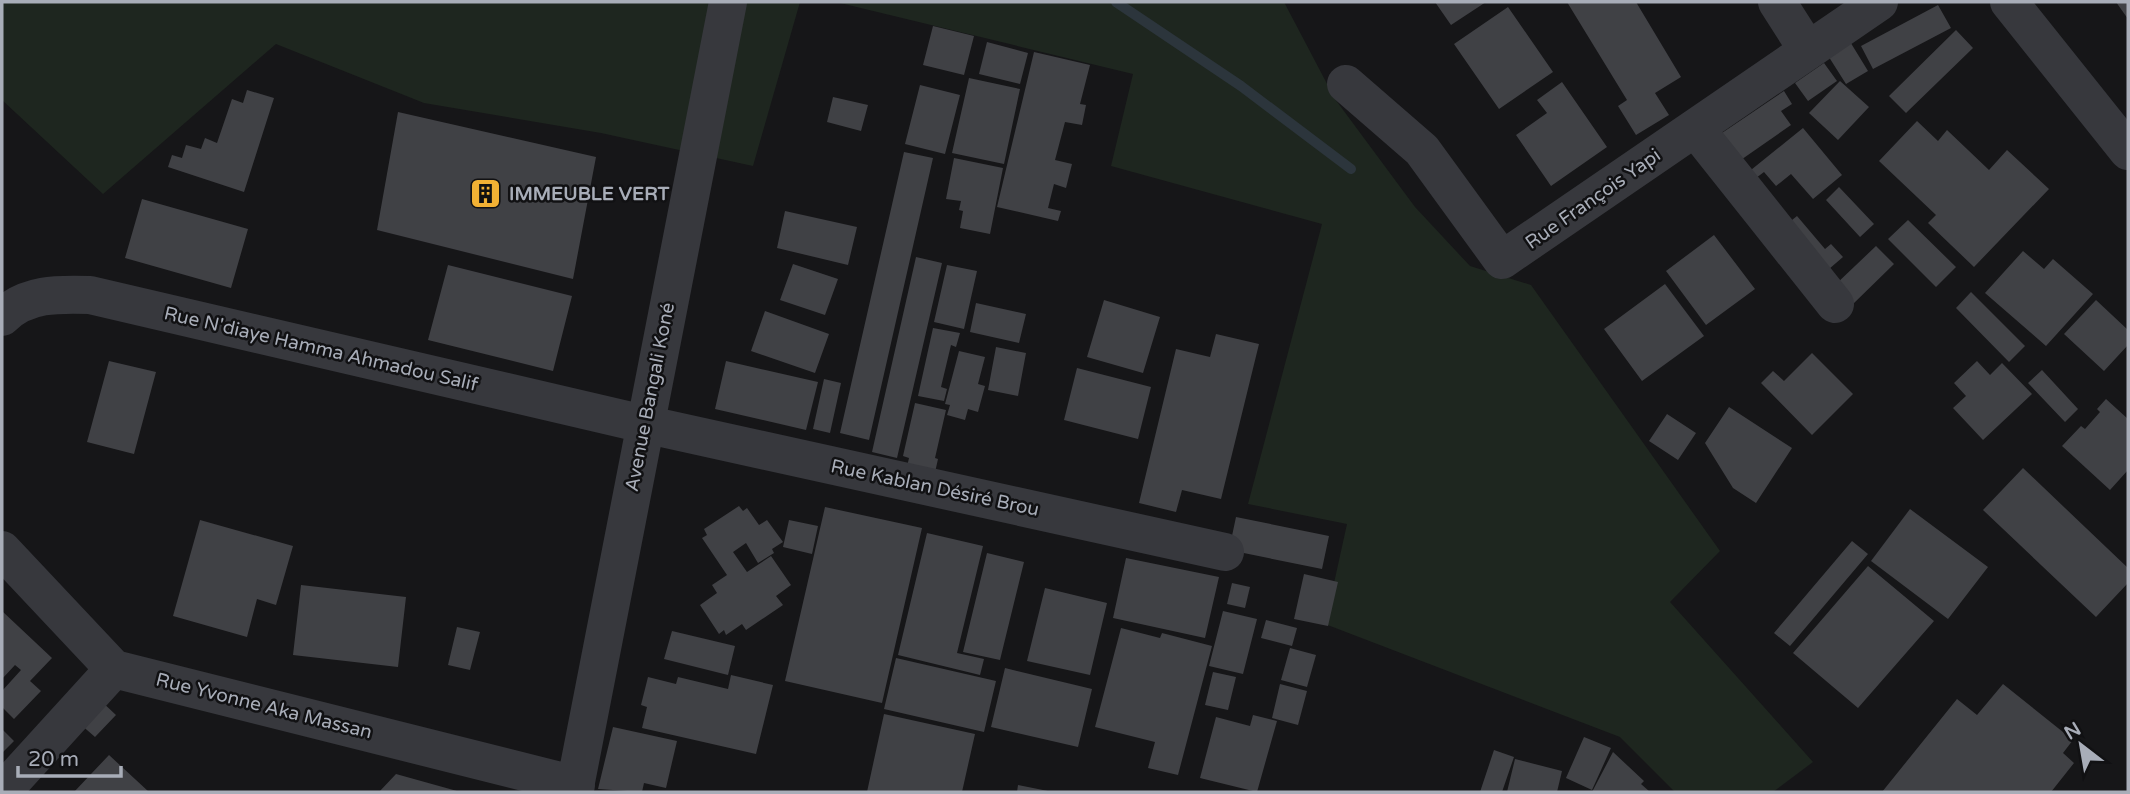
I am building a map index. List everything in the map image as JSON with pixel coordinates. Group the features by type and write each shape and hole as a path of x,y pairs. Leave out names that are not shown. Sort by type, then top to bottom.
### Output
{"street":[{"name":"Avenue Bangali Koné","path":"575,788 729,2"},
{"path":"1777,2 1807,49"},
{"name":"Rue François Yapi","path":"1346,84 1423,150 1502,260 1879,2"},
{"path":"2009,2 2128,152"},
{"path":"1695,128 1835,304"},
{"name":"Rue N'diaye Hamma Ahmadou Salif","path":"2,317 9,310 48,293 90,295 645,424"},
{"name":"Rue Kablan Désiré Brou","path":"645,424 1225,552"},
{"path":"2,550 114,669 2,792"},
{"name":"Rue Yvonne Aka Massan","path":"114,669 575,788"}],"shaded area":[{"path":"2,2 800,2 753,166 601,133 424,103 276,44 103,194 2,100"},
{"path":"836,2 1284,2 1335,99 1415,207 1470,266 1531,285 1720,551 1670,602 1813,762 1773,792 1675,792 1620,737 1325,624 1347,524 1248,504 1322,224 1111,166 1133,74"}],"building":[{"path":"1435,2 1486,2 1451,25"},
{"path":"1567,2 1636,2 1681,77 1655,93 1669,115 1636,135 1618,106 1627,100"},
{"path":"2116,2 2128,2 2128,19"},
{"path":"1938,5 1951,28 1873,69 1861,46"},
{"path":"1508,7 1553,72 1499,109 1454,44"},
{"path":"933,26 974,36 964,75 923,65"},
{"path":"1956,30 1973,48 1906,113 1889,96"},
{"path":"1849,40 1868,71 1846,84 1827,54"},
{"path":"987,42 1028,53 1020,84 979,74"},
{"path":"1034,52 1090,65 1080,104 1086,105 1082,125 1065,122 1055,160 1072,164 1066,188 1054,184 1048,208 1061,211 1058,221 997,207"},
{"path":"1824,63 1837,81 1808,101 1795,83"},
{"path":"969,78 1020,89 1004,164 952,153"},
{"path":"1840,81 1869,107 1838,140 1809,113"},
{"path":"1562,82 1607,147 1551,186 1516,135 1547,113 1537,100"},
{"path":"920,85 960,95 945,154 905,144"},
{"path":"247,90 274,98 244,192 168,167 172,155 182,158 186,145 201,149 205,138 217,143 232,99 243,103"},
{"path":"1784,91 1792,104 1781,111 1791,125 1735,164 1716,137"},
{"path":"833,97 868,105 861,131 827,122"},
{"name":"IMMEUBLE VERT","path":"398,112 596,157 573,279 377,230"},
{"path":"1917,121 1938,141 1947,130 1989,170 2007,150 2049,189 1974,267 1928,223 1936,215 1879,161"},
{"path":"1803,128 1842,175 1813,199 1791,174 1776,186 1764,172 1752,181 1746,174"},
{"path":"904,152 933,158 869,440 840,433"},
{"path":"954,158 1003,168 990,234 960,228 963,211 959,210 961,201 946,199"},
{"path":"1839,187 1874,224 1860,237 1826,200"},
{"path":"142,199 248,229 231,288 125,258"},
{"path":"785,211 857,227 848,265 777,248"},
{"path":"1797,216 1825,249 1831,244 1843,257 1822,275 1782,228"},
{"path":"1908,220 1956,267 1936,287 1888,239"},
{"path":"1714,235 1755,289 1706,325 1666,271"},
{"path":"1876,246 1894,264 1852,305 1834,286"},
{"path":"2023,251 2044,269 2053,259 2093,294 2046,346 1985,293"},
{"path":"916,257 942,263 897,458 872,452"},
{"path":"793,264 838,279 825,315 780,300"},
{"path":"448,265 572,296 553,371 428,340"},
{"path":"947,265 977,271 964,329 934,322"},
{"path":"1665,284 1704,336 1642,381 1604,329"},
{"path":"1971,292 2025,346 2009,362 1956,308"},
{"path":"1104,300 1160,317 1143,373 1087,357"},
{"path":"2096,300 2128,330 2128,345 2104,371 2064,334"},
{"path":"976,303 1026,314 1019,343 970,332"},
{"path":"765,311 829,334 815,373 751,351"},
{"path":"933,328 960,333 956,347 951,345 941,387 947,389 944,401 918,396"},
{"path":"1216,334 1259,344 1221,499 1182,490 1176,512 1139,503 1176,349 1210,357"},
{"path":"996,347 1026,353 1018,396 988,390"},
{"path":"959,351 985,357 978,384 985,386 978,412 968,409 965,420 947,415 950,405 945,404"},
{"path":"1812,353 1853,394 1812,435 1761,383 1773,371 1784,381"},
{"path":"109,361 156,372 134,454 87,442"},
{"path":"726,361 818,382 806,430 715,409"},
{"path":"1977,361 1990,375 2002,363 2032,394 1983,440 1953,408 1966,396 1954,383"},
{"path":"1077,368 1151,387 1138,439 1064,420"},
{"path":"2042,370 2078,409 2065,422 2028,383"},
{"path":"824,379 841,383 830,433 813,429"},
{"path":"2106,399 2128,419 2128,470 2110,490 2062,446 2081,426 2085,429 2100,412 2097,409"},
{"path":"915,403 946,410 935,458 938,459 934,477 906,471 909,458 903,456"},
{"path":"1729,407 1792,448 1756,503 1733,488 1705,443"},
{"path":"1667,414 1696,433 1678,460 1649,441"},
{"path":"2023,468 2128,568 2128,583 2096,617 1983,510"},
{"path":"739,506 743,511 747,508 759,525 767,520 783,542 772,549 774,553 758,563 746,543 733,552 747,572 771,556 791,585 776,596 783,605 746,630 742,624 726,635 724,630 719,634 700,605 717,593 712,585 727,575 702,538 707,535 704,529"},
{"path":"825,507 922,528 882,703 785,681"},
{"path":"1910,509 1988,567 1948,619 1871,561"},
{"path":"1236,517 1329,536 1322,569 1229,550"},
{"path":"200,520 293,546 276,605 257,599 247,637 173,616"},
{"path":"789,520 818,526 812,554 783,547"},
{"path":"927,533 983,546 957,653 984,659 980,675 898,655"},
{"path":"1852,541 1868,554 1790,646 1774,633"},
{"path":"987,553 1024,562 1000,660 963,652"},
{"path":"1126,558 1219,577 1205,638 1113,618"},
{"path":"1868,566 1934,621 1858,708 1793,653"},
{"path":"1304,574 1338,582 1328,626 1294,619"},
{"path":"1232,583 1250,587 1245,608 1227,604"},
{"path":"301,585 406,597 398,667 293,655"},
{"path":"1045,588 1107,603 1090,675 1027,661"},
{"path":"2,611 52,658 30,681 41,691 14,719 2,707 2,691 21,670 15,665 2,679"},
{"path":"1223,611 1257,619 1243,674 1209,666"},
{"path":"1266,620 1297,628 1292,646 1261,638"},
{"path":"457,627 480,632 470,670 448,665"},
{"path":"1121,628 1160,638 1162,633 1212,646 1178,775 1148,768 1155,742 1095,727"},
{"path":"672,631 735,646 728,675 664,659"},
{"path":"1290,648 1316,655 1307,687 1281,680"},
{"path":"896,658 996,681 984,732 884,709"},
{"path":"1005,668 1092,689 1078,747 991,727"},
{"path":"1213,672 1236,677 1228,710 1205,705"},
{"path":"731,675 773,685 756,754 642,728 647,707 641,705 648,677 676,684 678,677 728,689"},
{"path":"1280,684 1307,691 1298,725 1272,718"},
{"path":"2003,684 2073,740 2063,753 2074,763 2051,792 1882,792 1957,699 1977,715"},
{"path":"100,700 116,715 95,737 79,723"},
{"path":"884,714 975,734 962,792 867,792"},
{"path":"1253,715 1277,721 1257,792 1200,778 1216,717 1250,726"},
{"path":"613,727 677,741 666,788 644,783 642,792 598,789"},
{"path":"2,729 14,741 2,753"},
{"path":"1584,737 1611,748 1592,790 1566,778"},
{"path":"1494,750 1514,757 1502,792 1480,792"},
{"path":"1613,752 1644,781 1641,784 1650,792 1592,792"},
{"path":"109,755 149,792 74,792"},
{"path":"1515,759 1562,771 1557,792 1507,792"},
{"path":"396,774 457,791 457,792 379,792"},
{"path":"1018,785 1048,791 1048,792 1017,792"}],"waterway":[{"path":"1116,2 1241,86 1351,169"}],"place":[{"name":"IMMEUBLE VERT","path":"486,194"}]}
